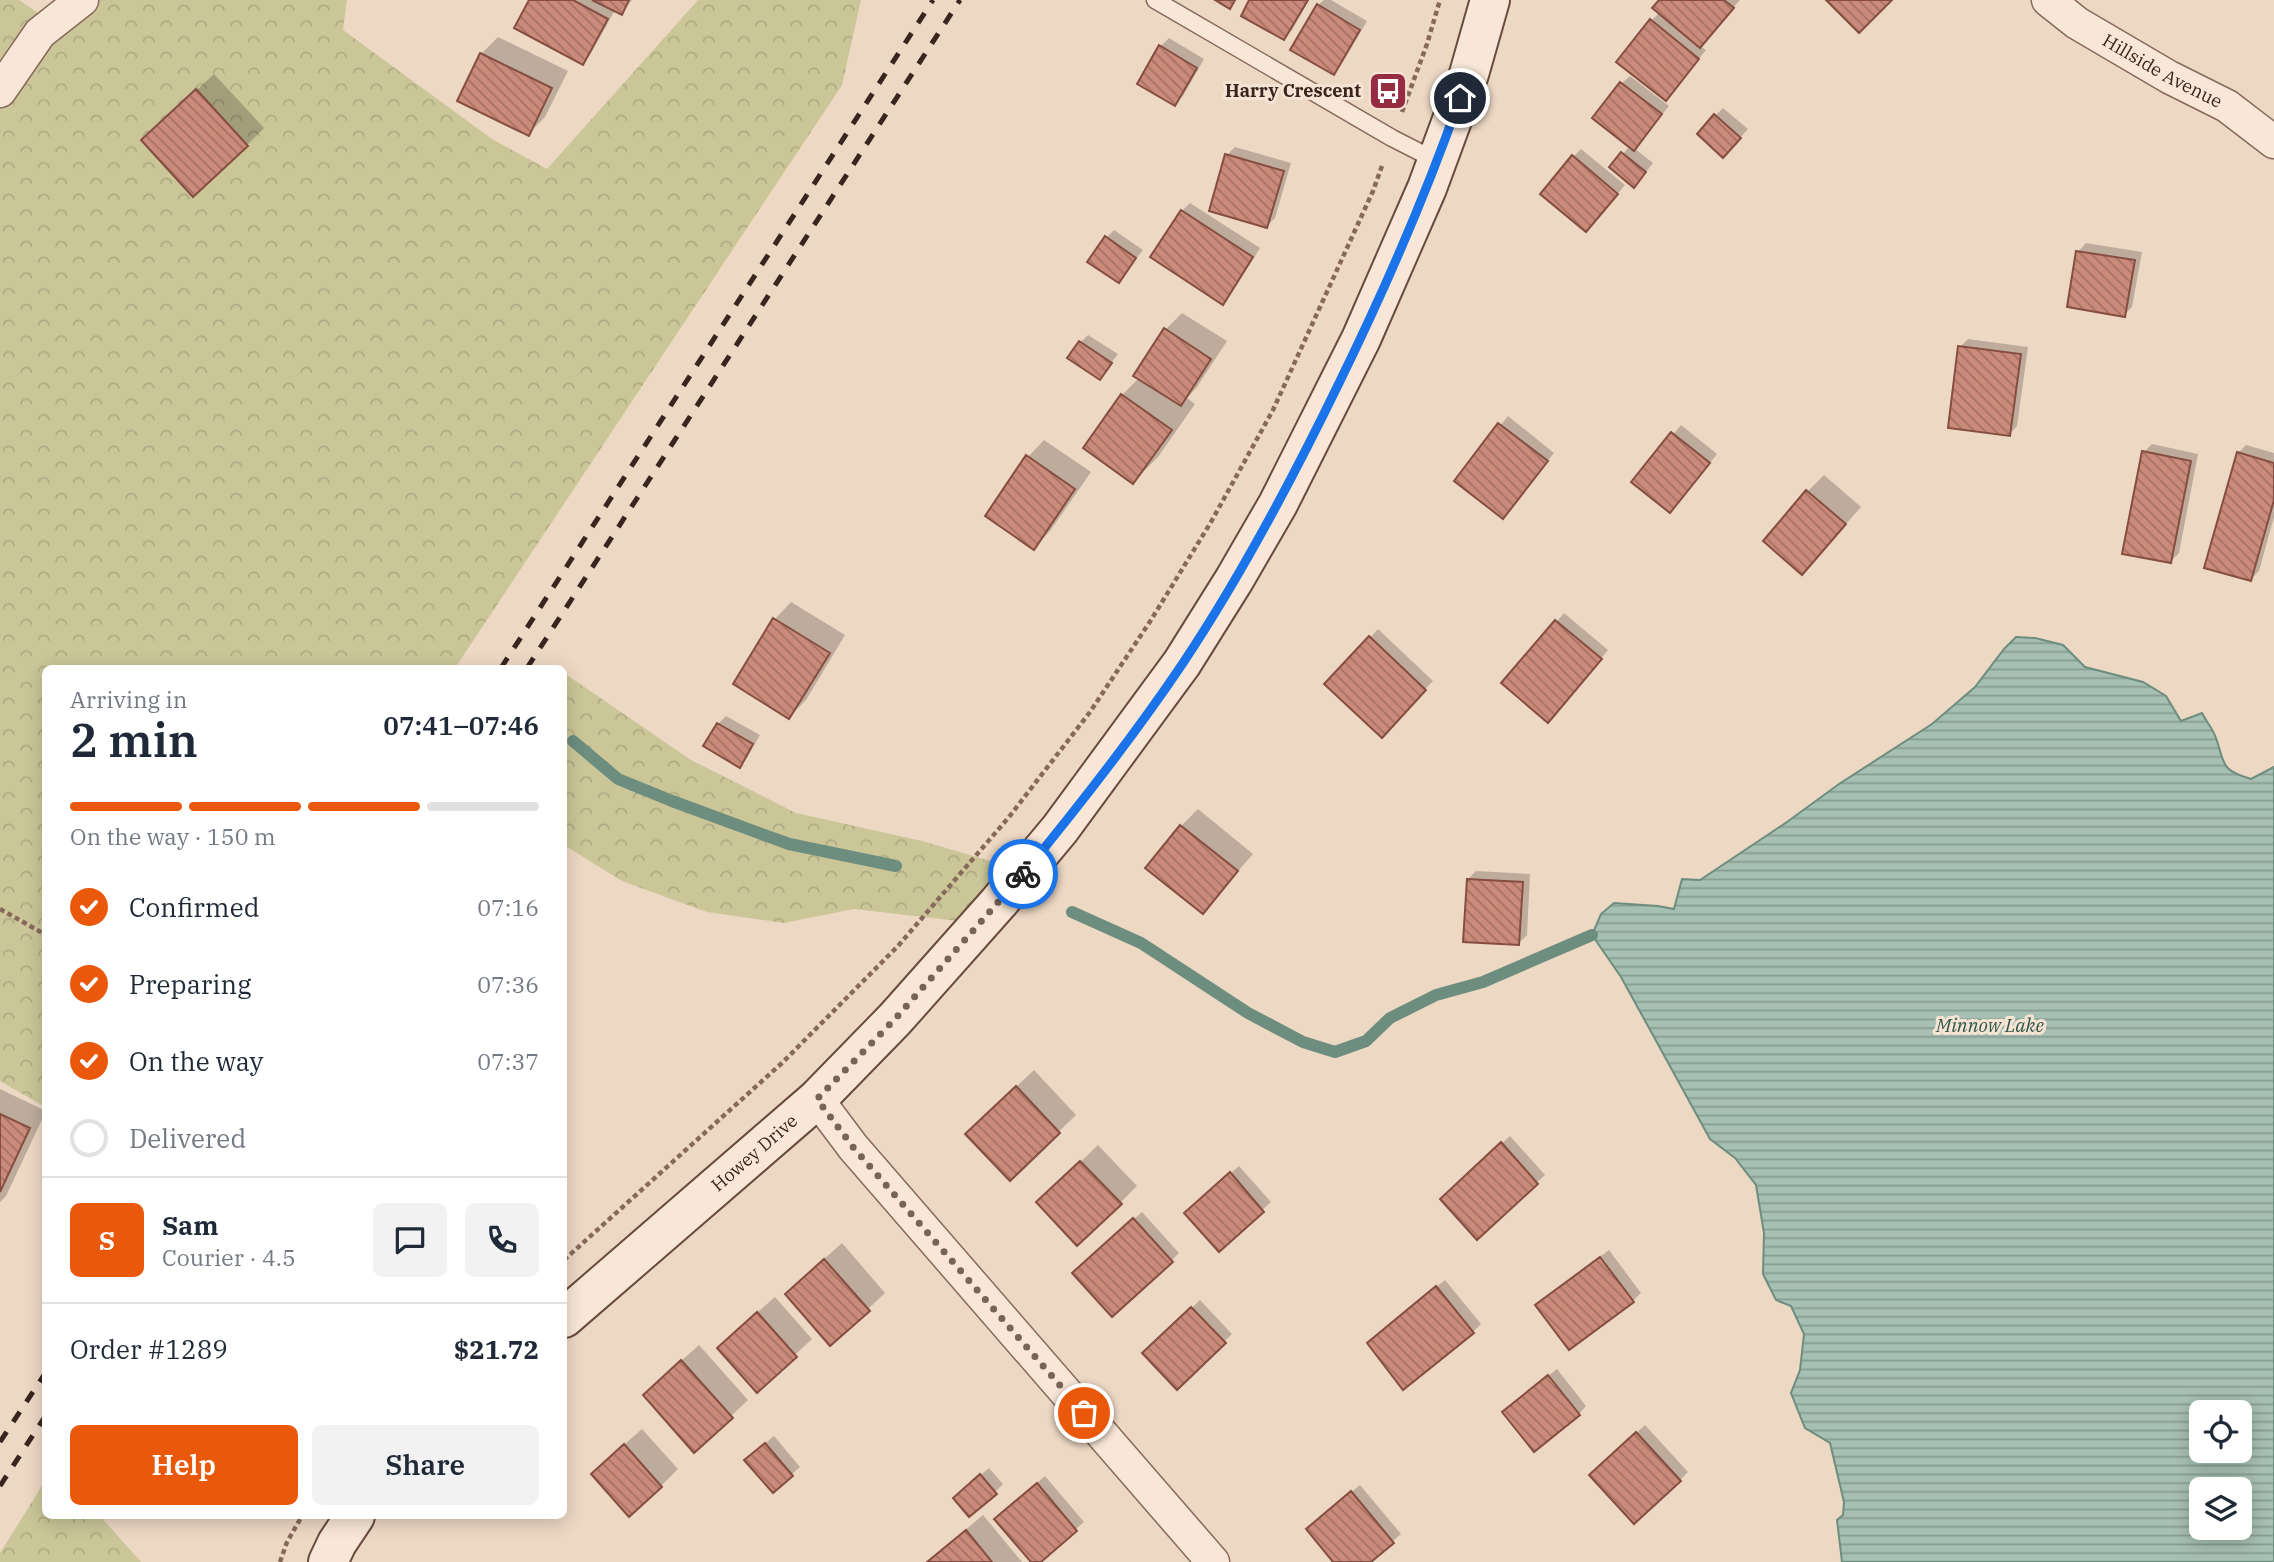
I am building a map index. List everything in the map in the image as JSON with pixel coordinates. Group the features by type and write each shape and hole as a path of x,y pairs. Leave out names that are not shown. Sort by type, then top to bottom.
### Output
{"main road":[{"name":"Howey Drive","path":"567,1315 817,1099 895,1019 1008,891 1116,755 1182,663 1234,580 1284,492 1360,339 1437,161 1468,74 1490,0"},
{"path":"328,1562 353,1519"}],"street":[{"path":"0,91 40,33 82,0"},
{"name":"Hillside Avenue","path":"2048,0 2079,12 2169,78 2227,106 2274,142"},
{"path":"817,1099 853,1147 1208,1560"}],"lane":[{"path":"1155,0 1392,138 1437,161"}],"path":[{"path":"567,1257 782,1063 898,946 1009,817 1090,712 1152,620 1211,522 1272,410 1367,204 1427,44 1440,0"},
{"path":"0,909 42,933"},
{"path":"280,1562 287,1542 300,1519"}],"green space":[{"path":"0,0 19,0 54,24 86,0 347,0 343,30 492,139 547,169 698,0 861,0 842,85 457,665 42,665 42,1105 0,1081"},
{"path":"567,675 691,760 796,813 922,841 1028,872 984,924 854,909 784,923 707,912 622,881 567,847"},
{"path":"42,1486 42,1519 103,1519 141,1562 0,1562 0,1553"}],"water":[{"name":"Minnow Lake","path":"2016,637 2035,638 2063,645 2085,667 2143,682 2166,696 2181,721 2202,713 2215,735 2225,765 2234,772 2251,779 2274,767 2274,1562 1842,1562 1837,1520 1843,1515 1844,1502 1830,1443 1805,1428 1791,1393 1800,1370 1804,1334 1791,1306 1776,1300 1763,1274 1764,1233 1756,1185 1735,1158 1710,1139 1621,977 1592,935 1601,914 1614,903 1674,909 1682,879 1700,880 1839,784 1932,724 1975,687"}],"building":[{"path":"529,0 573,0 608,19 583,65 514,28"},
{"path":"592,0 629,0 622,15"},
{"path":"1215,0 1235,0 1230,9"},
{"path":"1249,0 1308,0 1284,40 1241,16"},
{"path":"1659,0 1724,0 1734,8 1700,48 1652,8"},
{"path":"1826,0 1892,0 1859,33"},
{"path":"1317,4 1360,30 1334,75 1290,50"},
{"path":"1650,19 1699,59 1666,101 1616,62"},
{"path":"1159,45 1197,68 1175,106 1137,84"},
{"path":"480,53 552,88 529,136 457,101"},
{"path":"1620,82 1662,114 1634,151 1592,118"},
{"path":"196,89 248,146 193,197 141,140"},
{"path":"1714,114 1741,138 1723,158 1697,134"},
{"path":"1621,152 1646,172 1634,188 1609,167"},
{"path":"1225,154 1284,171 1267,228 1209,211"},
{"path":"1572,155 1618,194 1586,232 1540,194"},
{"path":"1181,210 1253,257 1223,305 1150,257"},
{"path":"1105,236 1136,258 1119,283 1087,262"},
{"path":"2076,251 2135,260 2125,317 2067,307"},
{"path":"1164,328 1211,359 1181,406 1133,376"},
{"path":"1079,341 1112,363 1100,380 1067,358"},
{"path":"1958,346 2021,354 2010,436 1948,428"},
{"path":"1121,394 1172,430 1133,484 1083,448"},
{"path":"1498,423 1548,461 1503,519 1454,481"},
{"path":"1671,432 1710,463 1670,513 1631,482"},
{"path":"2142,451 2191,461 2171,563 2122,554"},
{"path":"2237,452 2274,463 2274,500 2251,581 2204,568"},
{"path":"1026,455 1075,489 1034,550 985,516"},
{"path":"1806,490 1846,524 1802,575 1763,541"},
{"path":"773,618 830,653 789,719 733,684"},
{"path":"1555,620 1602,659 1548,723 1501,683"},
{"path":"1369,636 1426,690 1382,738 1324,684"},
{"path":"717,723 753,744 740,768 703,746"},
{"path":"1180,825 1238,871 1203,914 1145,868"},
{"path":"1467,879 1523,882 1519,945 1463,942"},
{"path":"1016,1086 1060,1133 1010,1181 965,1134"},
{"path":"0,1114 30,1128 0,1192"},
{"path":"1501,1142 1538,1184 1477,1240 1440,1199"},
{"path":"1080,1161 1122,1204 1077,1246 1036,1202"},
{"path":"1230,1172 1264,1212 1219,1252 1184,1213"},
{"path":"1133,1218 1173,1262 1112,1317 1072,1273"},
{"path":"1600,1257 1634,1302 1569,1350 1535,1305"},
{"path":"824,1259 870,1311 830,1346 785,1294"},
{"path":"1436,1286 1474,1333 1403,1390 1367,1343"},
{"path":"1191,1307 1226,1343 1177,1390 1142,1353"},
{"path":"757,1312 797,1357 757,1393 717,1348"},
{"path":"681,1360 733,1418 694,1453 643,1395"},
{"path":"1548,1375 1580,1415 1534,1452 1502,1412"},
{"path":"1636,1432 1681,1481 1634,1524 1589,1475"},
{"path":"765,1443 793,1476 773,1493 744,1460"},
{"path":"624,1444 662,1487 629,1517 591,1474"},
{"path":"980,1474 997,1494 969,1517 953,1498"},
{"path":"1037,1483 1077,1531 1041,1562 1031,1562 994,1519"},
{"path":"1351,1491 1394,1543 1371,1562 1333,1562 1306,1529"},
{"path":"966,1530 992,1562 927,1562"}],"waterway":[{"path":"573,741 618,779 672,801 789,844 896,866"},
{"path":"1072,912 1141,943 1248,1013 1303,1042 1335,1052 1366,1041 1390,1018 1436,995 1483,982 1592,935"}],"railway":[{"path":"503,665 933,0"},
{"path":"529,665 960,0"},
{"path":"0,1442 42,1378"},
{"path":"0,1486 42,1421"}],"way so far":[{"path":"1023,874 895,1019 817,1099 853,1147 1084,1413"}],"place":[{"name":"Harry Crescent","path":"1388,91"}],"route":[{"path":"1023,874 1116,755 1182,663 1278,504 1394,265 1427,188 1460,98"}]}
